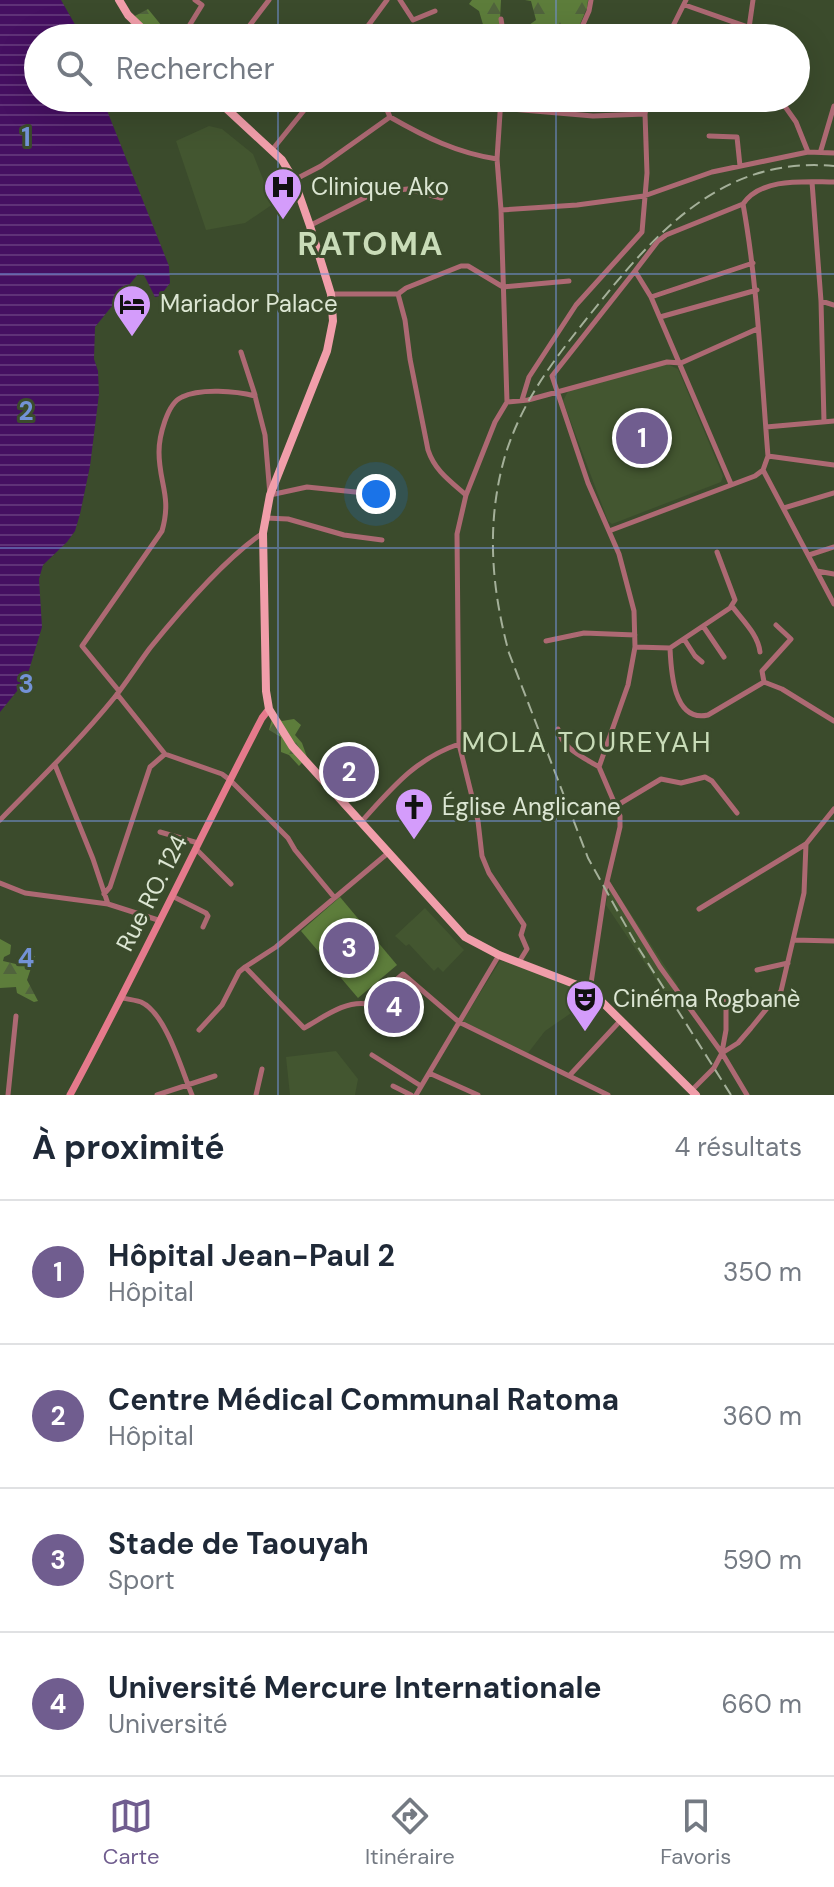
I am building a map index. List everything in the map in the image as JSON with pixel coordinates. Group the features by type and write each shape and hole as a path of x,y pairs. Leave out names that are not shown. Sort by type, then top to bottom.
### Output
{"main road":[{"path":"119,0 137,24"},
{"path":"230,112 282,160 294,180 331,294 333,321 327,351 270,495 263,533 269,709 292,746 465,937 499,955 590,990 694,1093"}],"street":[{"path":"190,24 202,5 195,0"},
{"path":"251,24 269,0"},
{"path":"369,24 387,0"},
{"path":"400,0 413,20 435,11"},
{"path":"583,24 591,0"},
{"path":"750,24 753,0"},
{"path":"674,24 686,2 739,24"},
{"path":"501,19 502,24"},
{"path":"821,150 834,106"},
{"path":"271,151 303,112"},
{"path":"388,112 390,117 430,139 469,154 497,159"},
{"path":"500,112 497,159 507,402 495,422 466,495 457,534 459,744 478,821 482,856 489,873 524,925 521,935 527,949 519,963"},
{"path":"522,400 529,377 576,305 642,232 647,173 645,114 593,116 546,112"},
{"path":"789,112 808,152"},
{"path":"294,180 321,166 390,117"},
{"path":"709,136 737,137 740,166"},
{"path":"501,210 577,205 644,196 712,172 808,152 821,150 834,153"},
{"path":"812,182 821,301 824,422"},
{"path":"599,767 628,685 635,647 634,611 609,531 588,483 552,381 554,371 666,235 743,204 757,190 782,184 834,182"},
{"path":"310,226 376,192 408,189 441,198"},
{"path":"609,531 755,476 763,470 768,456 757,329 757,290 743,204"},
{"path":"651,297 753,263"},
{"path":"331,294 398,294 461,266 468,266 503,287 569,281"},
{"path":"635,271 651,297 681,363 731,484"},
{"path":"660,317 757,290"},
{"path":"398,294 433,464 466,495"},
{"path":"821,301 834,305"},
{"path":"507,402 556,393 667,362 681,363 757,329"},
{"path":"241,352 265,435 270,495 307,487 365,493"},
{"path":"255,396 231,390 181,397 174,403 159,451 168,510 162,531 82,646 165,754 212,770 230,780 288,838 334,897"},
{"path":"766,427 834,421"},
{"path":"768,456 834,465"},
{"path":"763,470 834,604"},
{"path":"784,508 834,493"},
{"path":"266,518 288,519 344,535 382,540"},
{"path":"0,820 55,765 191,601 263,533"},
{"path":"809,555 834,547"},
{"path":"635,647 670,648 732,606 735,600 717,552"},
{"path":"817,571 834,574"},
{"path":"732,606 747,623 760,652"},
{"path":"764,682 762,671 791,639 776,625"},
{"path":"703,626 724,657"},
{"path":"546,641 584,633 635,635"},
{"path":"684,639 702,662"},
{"path":"670,648 671,679 677,697 690,711 701,716 764,682 782,689 834,721"},
{"name":"Rue RO. 124","path":"70,1095 269,709"},
{"path":"558,729 560,740 567,747 599,767 620,816 590,990"},
{"path":"361,822 424,759 459,744"},
{"path":"104,894 110,887 150,767 165,754"},
{"path":"55,765 108,904"},
{"path":"616,806 661,779 681,783 705,777 712,781 737,813"},
{"path":"699,909 806,844 834,809"},
{"path":"160,832 198,846 231,884"},
{"path":"722,1053 744,1036 781,991 804,893 806,844"},
{"path":"199,1030 222,1005 239,972 276,947 388,853"},
{"path":"607,882 747,1095"},
{"path":"0,883 25,893 108,904 158,920"},
{"path":"171,895 206,913 208,916 203,927"},
{"path":"794,940 834,941"},
{"path":"393,1086 413,1095 421,1086 499,955"},
{"path":"757,970 788,963"},
{"path":"245,967 304,1028 346,1005 358,1002 368,1004 403,974 459,1022 608,1095"},
{"path":"694,1093 722,1053 726,1030 726,995"},
{"path":"122,998 142,1002 155,1014 176,1052 192,1095"},
{"path":"8,1095 16,1016"},
{"path":"569,1076 621,1020"},
{"path":"372,1055 421,1086"},
{"path":"256,1095 262,1069"},
{"path":"429,1073 478,1095"},
{"path":"157,1095 215,1076"}],"shaded area":[{"path":"0,0 61,0 75,24 24,24 24,112 108,112 169,266 170,283 160,296 155,297 144,275 138,274 95,327 94,359 99,394 80,514 75,531 43,565 39,579 42,627 26,680 0,712"},
{"path":"209,126 222,129 253,154 273,204 245,223 206,230 176,141"},
{"path":"667,364 678,369 723,476 721,482 612,524 608,521 563,401 568,391"},
{"path":"347,749 371,777 350,794 326,767"},
{"path":"610,882 678,986 667,996 606,905"},
{"path":"425,908 464,950 443,972 438,967 434,971 409,944 406,946 395,936"},
{"path":"500,961 588,990 592,995 545,1031 528,1053 523,1052 462,1022"},
{"path":"336,1051 358,1079 355,1095 290,1095 286,1057"}],"green space":[{"path":"472,0 501,0 500,24 483,24 479,11 469,4"},
{"path":"525,0 588,0 580,24 530,24 536,20 531,1"},
{"path":"148,9 160,24 130,24 133,17"},
{"path":"277,717 282,721 294,719 301,725 295,735 307,757 299,766 289,755 281,752 281,737 269,730 272,719"},
{"path":"340,897 397,965 358,998 301,931"},
{"path":"0,939 11,945 10,954 3,961 20,965 27,956 35,956 27,980 38,1001 17,993 16,987 0,988"}],"railway":[{"path":"731,1095 636,944 588,858 509,653 495,579 495,505 512,436 541,380 641,254 695,205 725,187 758,173 794,166 834,166"}],"place":[{"name":"Clinique Ako","path":"283,221"},
{"name":"Mariador Palace","path":"132,338"},
{"name":"Hôpital Jean-Paul 2","path":"642,438"},
{"name":"Centre Médical Communal Ratoma","path":"349,772"},
{"name":"Église Anglicane","path":"414,841"},
{"name":"Stade de Taouyah","path":"349,948"},
{"name":"Université Mercure Internationale","path":"394,1007"},
{"name":"Cinéma Rogbanè","path":"585,1033"}],"district":[{"name":"RATOMA","path":"371,244"},
{"name":"MOLA TOUREYAH","path":"587,742"}]}
